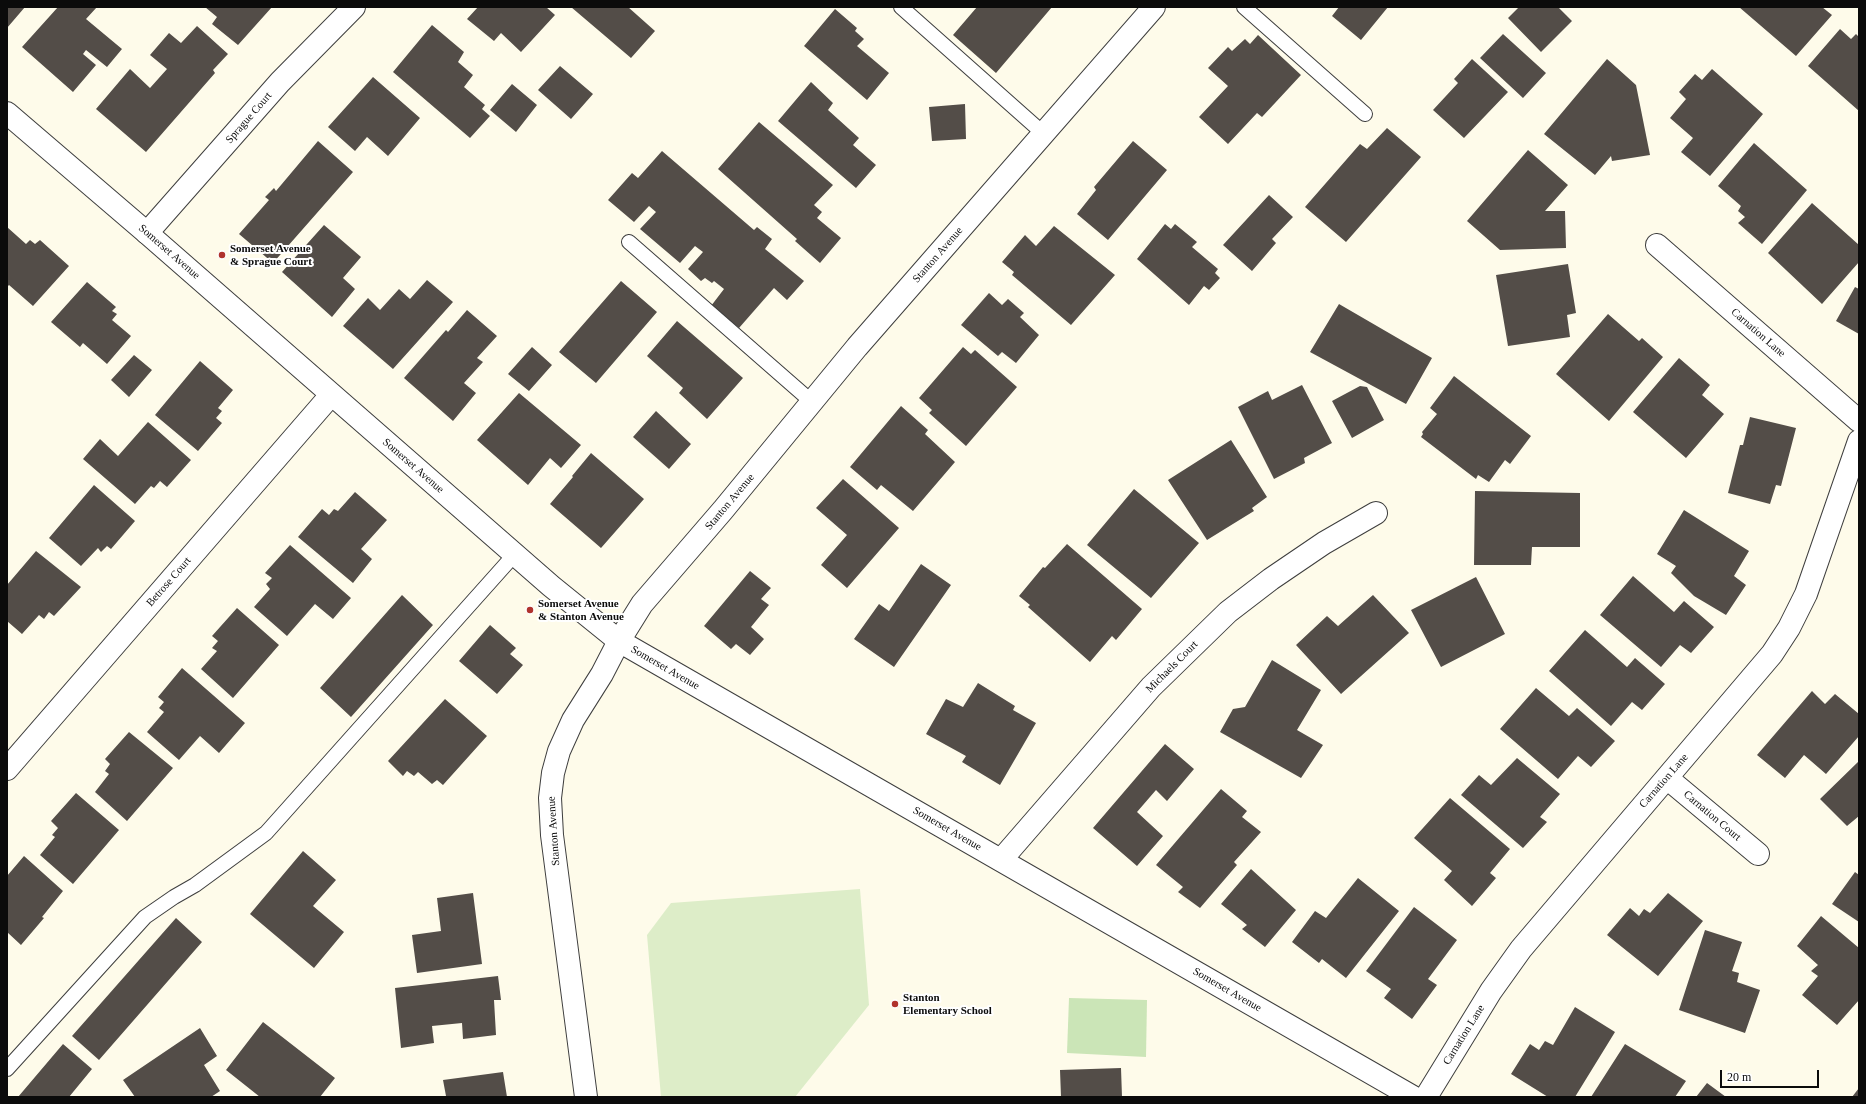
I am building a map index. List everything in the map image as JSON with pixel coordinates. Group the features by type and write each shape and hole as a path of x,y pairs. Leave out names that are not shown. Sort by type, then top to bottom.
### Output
{"street":[{"name":"Sprague Court","path":"148,233 280,82 354,7"},
{"name":"Stanton Avenue","path":"586,1097 552,835 550,798 553,773 559,751 573,720 602,674 619,641 642,604 724,510 857,347 1154,7"},
{"name":"Somerset Avenue","path":"7,114 148,233 331,395 515,554 619,641 1412,1097"},
{"name":"Carnation Lane","path":"1657,245 1859,421"},
{"name":"Betrose Court","path":"7,769 331,395"},
{"name":"Carnation Lane","path":"1426,1097 1491,992 1521,950 1772,654 1789,628 1806,594 1859,441"},
{"name":"Michaels Court","path":"1001,860 1151,688 1228,612 1288,567 1324,543 1376,513"},
{"name":"Carnation Court","path":"1667,778 1758,854"}],"lane":[{"path":"901,7 1044,134"},
{"path":"1244,7 1365,114"},
{"path":"629,242 812,402"},
{"path":"7,1069 145,917 174,897 195,885 266,833 515,554"}],"green space":[{"path":"860,889 869,1005 795,1097 661,1097 647,935 671,903"},
{"path":"1069,998 1147,1000 1146,1057 1067,1053"}],"building":[{"path":"7,7 25,7 7,28"},
{"path":"58,7 97,7 86,19 122,49 107,67 86,50 83,54 96,65 73,92 22,47"},
{"path":"205,7 272,7 238,45 212,24 217,17"},
{"path":"478,7 546,7 555,15 521,52 501,33 494,41 467,19"},
{"path":"571,7 628,7 655,31 631,58"},
{"path":"977,7 1052,7 996,73 953,35"},
{"path":"1339,7 1388,7 1361,40 1332,16"},
{"path":"1519,7 1558,7 1572,21 1541,52 1508,18"},
{"path":"1739,7 1822,7 1832,15 1796,56"},
{"path":"835,9 857,28 855,31 864,39 857,46 889,73 867,100 804,46"},
{"path":"432,25 464,52 458,62 473,75 464,87 485,105 482,109 490,116 470,138 393,72"},
{"path":"197,26 228,54 213,70 215,73 146,152 96,109 130,69 150,88 167,69 150,55 169,33 181,43"},
{"path":"1840,29 1851,39 1856,34 1859,37 1859,111 1808,66"},
{"path":"1503,34 1546,73 1523,98 1480,58"},
{"path":"1258,35 1301,75 1262,117 1257,113 1228,144 1199,117 1228,86 1208,68 1228,47 1232,51 1245,39 1250,44"},
{"path":"1472,59 1508,92 1464,138 1433,110 1458,83 1454,79"},
{"path":"1607,59 1636,85 1650,155 1612,161 1611,156 1595,175 1544,134"},
{"path":"560,66 593,94 571,119 538,90"},
{"path":"1712,69 1763,114 1710,176 1681,152 1693,138 1670,118 1686,99 1679,92 1695,74 1702,80"},
{"path":"373,77 420,118 388,156 367,137 355,151 328,127"},
{"path":"811,82 833,103 828,110 859,138 853,145 876,165 856,188 778,121"},
{"path":"512,84 537,105 516,132 490,110"},
{"path":"965,104 966,139 932,141 929,107"},
{"path":"759,122 833,185 814,205 822,212 817,218 841,238 820,263 795,241 797,239 718,169"},
{"path":"1387,128 1421,157 1346,242 1305,207 1360,144 1367,149"},
{"path":"318,141 353,172 273,263 239,234 269,200 265,197 274,188 276,191"},
{"path":"1133,141 1167,170 1108,240 1077,214 1096,190 1094,187"},
{"path":"1754,143 1807,190 1762,244 1738,223 1745,217 1738,211 1741,206 1718,186"},
{"path":"1528,150 1568,185 1545,211 1565,211 1566,248 1500,250 1467,221"},
{"path":"662,151 754,230 757,227 772,239 765,249 804,281 787,300 774,288 739,328 711,306 724,289 714,281 712,283 705,278 701,281 688,269 703,252 695,246 680,263 640,229 656,212 649,206 634,222 608,200 632,173 638,178"},
{"path":"1269,195 1293,217 1272,239 1276,243 1252,271 1223,245"},
{"path":"1812,203 1859,245 1859,262 1822,304 1768,253"},
{"path":"1165,224 1171,229 1175,224 1197,242 1192,247 1218,269 1215,273 1220,278 1209,290 1204,286 1189,305 1137,259"},
{"path":"324,225 361,257 343,278 355,289 332,317 282,272"},
{"path":"1054,226 1115,275 1071,325 1012,275 1014,272 1002,262 1025,235 1036,246"},
{"path":"7,227 26,244 30,240 35,244 40,240 69,266 33,306 9,285 7,287"},
{"path":"1568,264 1576,313 1567,315 1570,337 1508,346 1496,275"},
{"path":"427,280 453,302 393,369 343,326 368,298 380,310 399,289 410,299"},
{"path":"621,281 657,312 596,383 559,352"},
{"path":"87,282 116,307 112,311 117,314 112,320 131,336 107,364 83,343 80,347 51,322"},
{"path":"1855,287 1859,289 1859,334 1836,321"},
{"path":"989,293 1002,305 1008,299 1024,313 1020,317 1039,335 1016,363 1002,352 998,356 961,325"},
{"path":"1339,304 1432,358 1406,404 1310,352"},
{"path":"467,310 497,336 477,358 483,362 464,383 476,393 453,421 404,378 446,330 448,332"},
{"path":"1608,314 1639,341 1642,338 1663,357 1609,421 1556,374"},
{"path":"677,321 743,378 707,419 679,393 683,388 647,356"},
{"path":"532,347 552,365 529,391 508,374"},
{"path":"963,347 971,354 975,350 1017,387 966,446 929,413 932,410 919,398"},
{"path":"134,355 152,370 129,397 111,380"},
{"path":"1679,358 1710,385 1702,395 1724,414 1686,458 1633,412"},
{"path":"200,361 233,390 218,408 222,411 216,418 222,423 198,451 155,415"},
{"path":"1454,376 1531,436 1510,464 1505,460 1489,482 1478,475 1476,479 1421,437 1423,434 1422,432 1437,414 1430,408"},
{"path":"1302,385 1332,443 1304,458 1305,463 1274,479 1238,407 1268,391 1272,400"},
{"path":"1360,386 1367,387 1384,420 1352,438 1332,401"},
{"path":"519,393 581,445 561,468 550,458 528,485 477,440"},
{"path":"901,406 928,430 925,434 955,462 913,511 881,485 877,490 850,467"},
{"path":"656,411 691,444 669,469 633,437"},
{"path":"1750,417 1796,428 1781,486 1776,485 1770,504 1728,493 1740,445 1743,445"},
{"path":"148,422 191,460 167,487 160,481 154,488 151,486 135,504 83,459 100,439 118,456"},
{"path":"1231,440 1267,497 1252,508 1254,511 1207,540 1168,480"},
{"path":"591,453 644,499 601,548 550,504"},
{"path":"843,479 899,528 847,588 821,565 847,535 816,508"},
{"path":"94,485 135,521 111,549 107,546 101,552 98,548 81,566 49,538"},
{"path":"1134,489 1199,543 1151,598 1087,545"},
{"path":"1475,491 1580,493 1580,547 1532,547 1531,565 1474,565"},
{"path":"355,492 387,520 361,549 372,559 353,583 298,537 322,509 329,515 334,509 338,511"},
{"path":"1684,510 1749,551 1734,576 1746,585 1726,615 1694,596 1671,573 1676,566 1657,554"},
{"path":"1067,544 1142,609 1116,640 1112,636 1090,662 1028,607 1030,605 1019,596 1043,567 1045,568"},
{"path":"290,545 351,598 333,619 315,604 287,636 254,607 270,589 266,584 272,578 265,573"},
{"path":"36,551 81,587 54,616 49,612 44,619 39,615 22,634 7,621 7,585"},
{"path":"921,564 951,585 894,667 854,639 879,604 889,611"},
{"path":"750,571 771,588 761,599 769,605 751,627 764,639 750,655 736,644 731,649 704,626"},
{"path":"1633,576 1674,612 1684,601 1714,627 1691,653 1680,645 1661,667 1600,615"},
{"path":"1476,577 1505,634 1441,667 1411,610"},
{"path":"402,595 433,625 351,717 320,688"},
{"path":"1373,595 1409,633 1341,694 1296,645 1327,616 1338,626"},
{"path":"237,608 279,645 233,698 201,669 217,651 212,648 218,641 212,636"},
{"path":"490,625 516,648 510,654 523,665 497,694 459,661"},
{"path":"1585,630 1627,667 1635,658 1665,684 1642,710 1632,702 1611,726 1549,671"},
{"path":"1272,660 1321,690 1297,730 1323,745 1301,778 1220,732 1233,709 1245,707"},
{"path":"182,668 245,723 219,753 200,736 179,760 147,732 164,712 159,708 164,702 158,697"},
{"path":"978,683 1015,706 1013,710 1036,723 1000,785 962,762 966,756 926,734 946,699 963,707"},
{"path":"1536,688 1569,716 1577,708 1615,741 1591,767 1578,756 1558,779 1500,729"},
{"path":"1812,691 1825,704 1835,694 1859,714 1859,736 1826,774 1804,755 1785,778 1757,755"},
{"path":"445,699 487,736 443,785 437,780 432,784 418,772 414,776 407,771 403,776 388,761"},
{"path":"129,732 173,768 127,821 95,792 109,774 105,771 110,764 105,759"},
{"path":"1165,744 1194,769 1167,801 1156,790 1137,812 1163,836 1137,866 1093,828"},
{"path":"1517,758 1560,794 1540,817 1547,822 1523,848 1461,795 1479,775 1491,785"},
{"path":"1859,761 1859,816 1847,826 1820,799"},
{"path":"1221,789 1247,811 1242,817 1261,832 1234,862 1237,865 1200,908 1178,892 1183,887 1156,865"},
{"path":"76,793 119,830 73,884 40,855 55,837 52,835 58,828 51,821"},
{"path":"1450,798 1510,849 1490,873 1496,878 1472,906 1444,880 1452,871 1414,838"},
{"path":"303,851 336,880 313,906 344,932 314,968 250,914"},
{"path":"24,856 63,891 42,917 44,918 21,945 7,932 7,876"},
{"path":"1251,869 1296,910 1265,947 1242,929 1247,925 1221,904"},
{"path":"1855,872 1859,875 1859,922 1832,904"},
{"path":"1358,878 1399,911 1346,978 1322,959 1319,963 1292,942 1315,911 1326,918"},
{"path":"473,893 482,964 417,973 412,935 441,931 437,898"},
{"path":"1668,893 1703,921 1658,976 1607,935 1630,908 1639,916 1644,909 1650,913"},
{"path":"1414,907 1457,940 1428,979 1437,985 1412,1019 1384,998 1391,989 1366,971"},
{"path":"1821,916 1859,948 1859,1000 1837,1025 1802,995 1818,976 1811,971 1818,965 1797,946"},
{"path":"176,918 202,942 99,1060 72,1036"},
{"path":"1705,930 1742,942 1732,971 1739,973 1737,982 1760,990 1745,1033 1679,1010"},
{"path":"498,976 501,1000 494,1000 496,1035 463,1039 462,1023 432,1026 434,1043 401,1048 395,988"},
{"path":"1575,1007 1615,1032 1575,1097 1548,1097 1511,1074 1530,1044 1539,1050 1545,1041 1553,1045"},
{"path":"263,1022 335,1078 320,1097 260,1097 226,1070"},
{"path":"200,1028 217,1056 204,1065 220,1091 211,1097 135,1097 123,1080"},
{"path":"63,1044 92,1069 69,1097 18,1097"},
{"path":"1625,1044 1686,1081 1675,1097 1591,1097"},
{"path":"1121,1068 1122,1097 1061,1097 1060,1070"},
{"path":"503,1072 507,1097 446,1096 443,1080"},
{"path":"1707,1083 1726,1097 1696,1097"},
{"path":"1859,1088 1859,1097 1852,1097"}],"place":[{"name":"Somerset Avenue & Sprague Court","path":"222,255"},
{"name":"Somerset Avenue & Stanton Avenue","path":"530,610"},
{"name":"Stanton Elementary School","path":"895,1004"}]}
